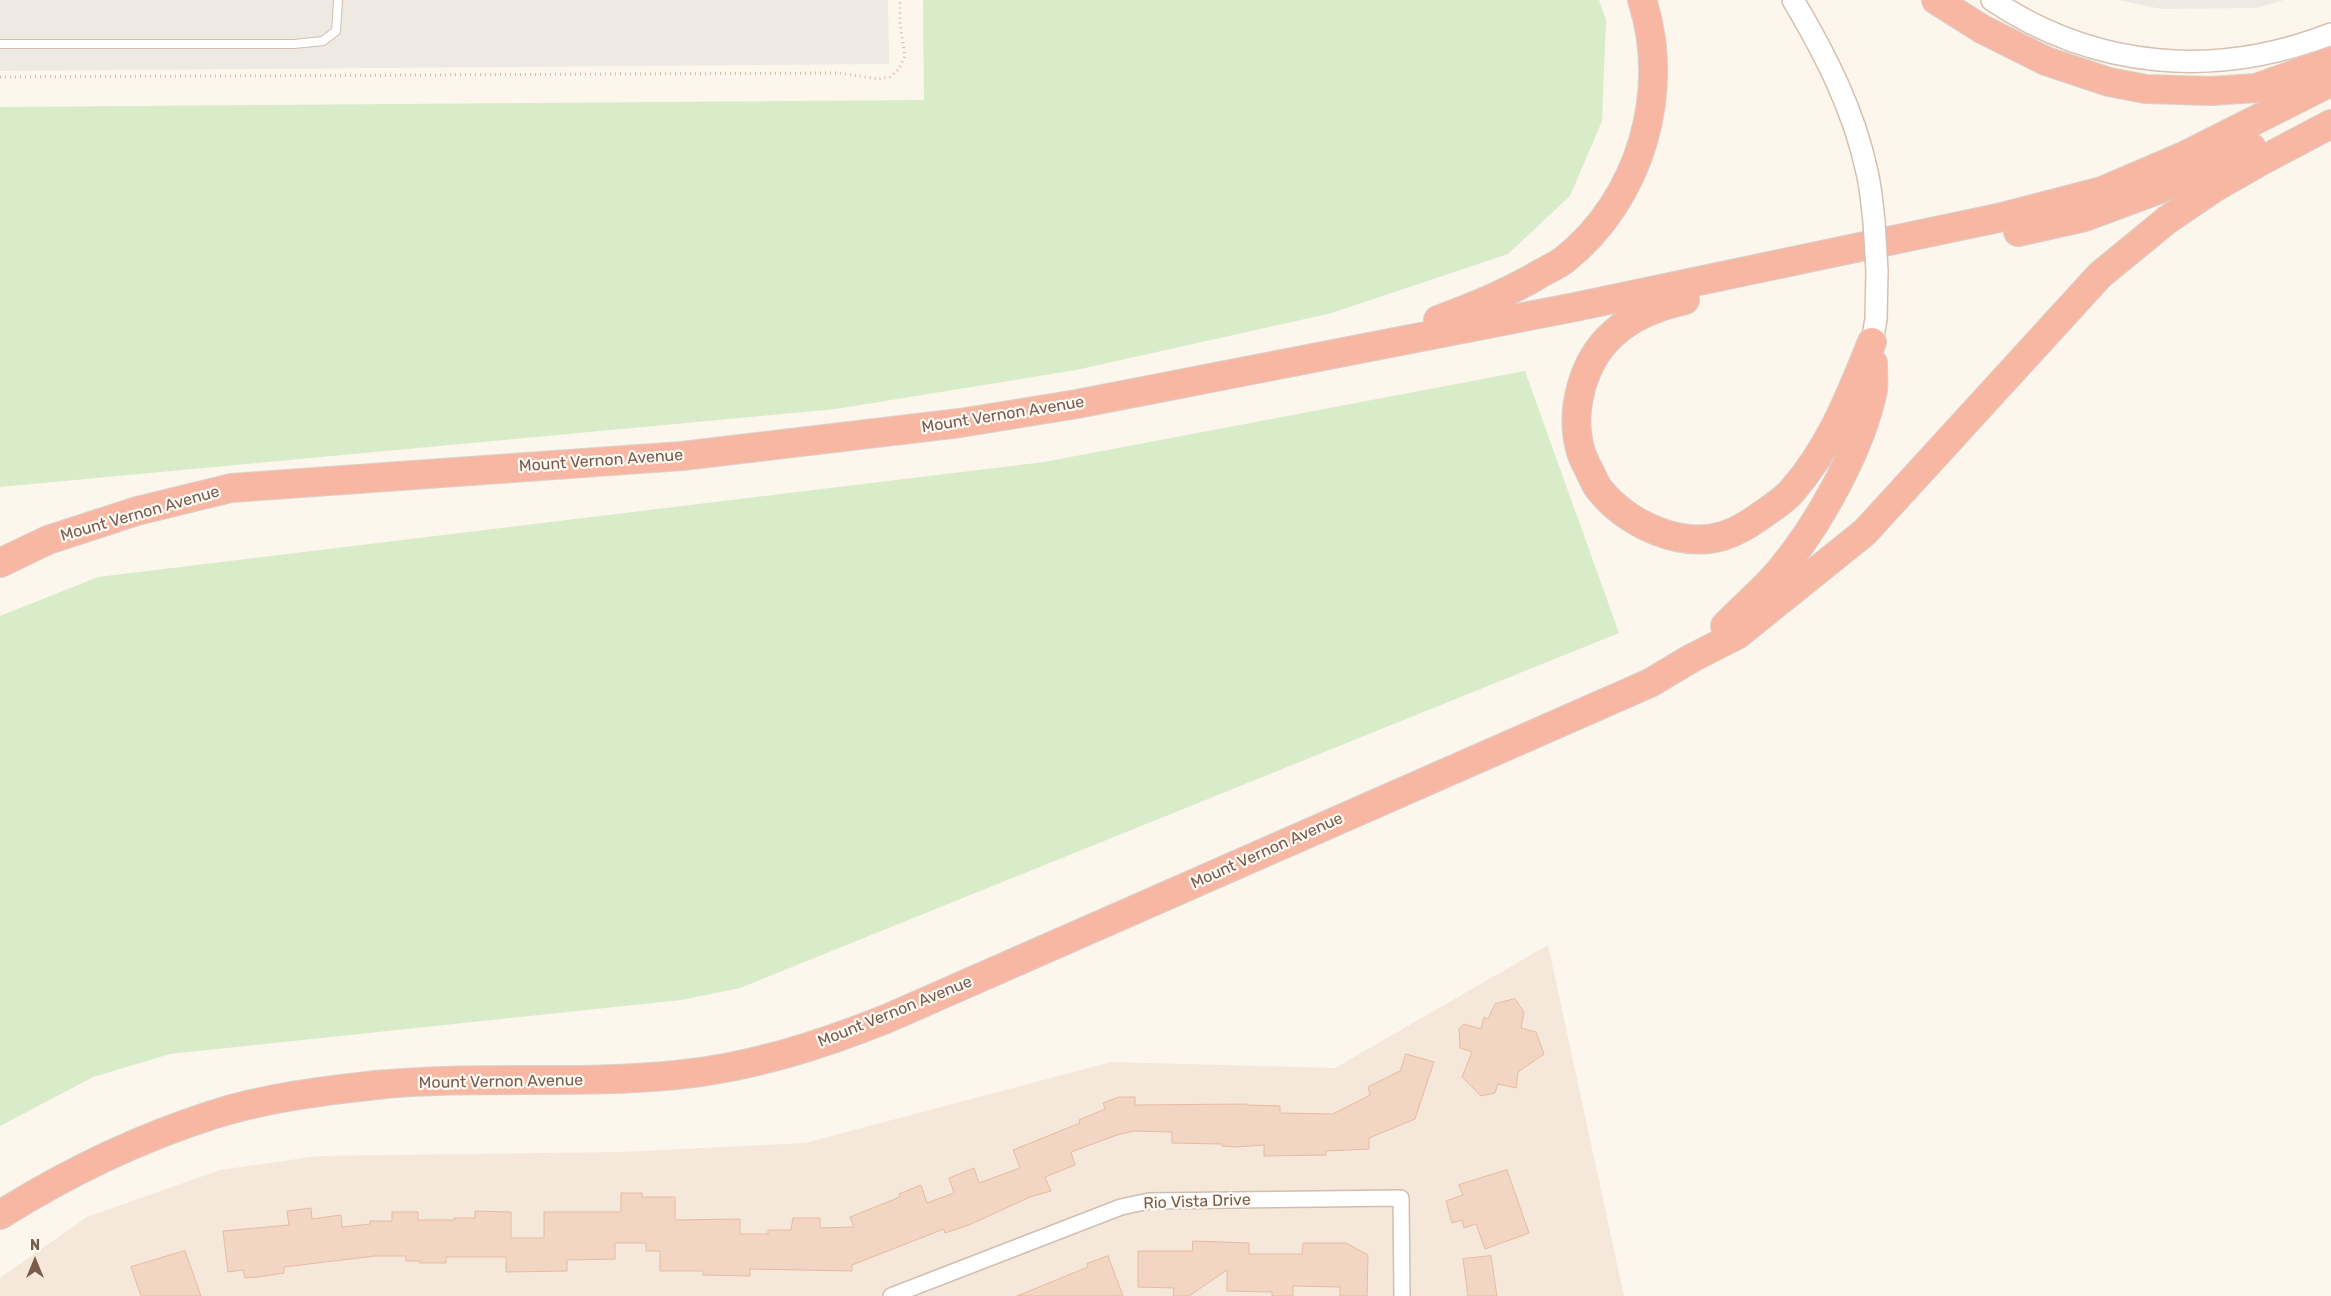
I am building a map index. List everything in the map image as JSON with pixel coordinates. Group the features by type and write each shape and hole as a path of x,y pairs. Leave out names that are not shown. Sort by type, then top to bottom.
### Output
{"highway":[{"path":"1209,378 1411,330 1512,290 1563,261 1592,234 1612,208 1629,178 1642,146 1650,112 1653,77 1651,43 1642,0"},
{"path":"1936,0 1982,29 2046,61 2109,82 2146,89 2211,91 2256,88 2331,61"},
{"path":"1209,378 1575,307 1998,218 2102,191 2186,155 2331,82"},
{"path":"1872,342 1837,426 1817,459 1791,492 1774,507 1746,527 1722,537 1693,539 1658,532 1619,510 1598,488 1581,452 1576,415 1583,381 1596,355 1612,334 1636,316 1672,303 2085,216 2155,191 2331,113"},
{"path":"1692,658 1737,635 1865,532 2100,275 2159,226 2230,179 2331,124"},
{"path":"1692,658 1779,572 1812,527 1846,466 1873,389 1872,342"},
{"name":"Mount Vernon Avenue","path":"0,563 48,540 137,511 231,488 702,453 960,423 1077,404 1209,378"},
{"name":"Mount Vernon Avenue","path":"0,1215 42,1188 87,1164 150,1137 214,1114 268,1102 378,1085 617,1079 678,1075 743,1065 836,1038 886,1019 1650,683 1692,658"}],"main road":[{"path":"1793,0 1820,45 1850,110 1867,172 1874,221 1878,271 1876,319 1872,342"},
{"path":"1992,0 2008,11 2072,42 2119,55 2166,61 2213,62 2251,56 2296,48 2331,34"}],"street":[{"name":"Rio Vista Drive","path":"891,1296 1121,1207 1149,1201 1401,1198 1402,1296"}],"lane":[{"path":"0,44 294,44 323,40 336,31 338,0"}],"path":[{"path":"0,77 839,73 878,80 890,77 899,69 905,56 900,25 900,0"}],"shaded area":[{"path":"0,0 888,0 889,64 0,71"},
{"path":"2118,0 2284,0 2256,8 2161,9"},
{"path":"1548,945 1624,1296 0,1296 0,1278 87,1217 220,1170 318,1156 621,1152 805,1143 1111,1062 1335,1068"}],"green space":[{"path":"923,0 1599,0 1606,20 1602,121 1570,196 1508,254 1332,313 1076,370 836,409 0,487 0,107 924,100"},
{"path":"1525,371 1619,633 740,988 681,1000 170,1054 93,1077 0,1126 0,616 98,577 1044,462"}],"building":[{"path":"1515,999 1524,1012 1521,1028 1536,1032 1544,1054 1518,1072 1516,1088 1498,1084 1495,1093 1481,1096 1462,1077 1472,1052 1460,1048 1459,1029 1464,1024 1481,1029 1484,1017 1488,1019 1495,1004"},
{"path":"1406,1054 1434,1062 1415,1119 1369,1138 1369,1149 1326,1151 1326,1155 1264,1156 1264,1145 1235,1147 1222,1146 1222,1144 1172,1143 1172,1132 1134,1131 1117,1135 1071,1152 1075,1165 1045,1177 1051,1191 1030,1197 969,1225 945,1233 944,1229 852,1265 852,1271 750,1269 750,1276 703,1275 703,1271 660,1271 660,1251 646,1251 646,1243 615,1243 615,1259 567,1260 567,1271 506,1272 506,1257 446,1257 446,1263 420,1263 420,1261 406,1261 406,1256 375,1256 284,1267 284,1273 258,1277 245,1278 243,1270 228,1272 223,1231 289,1225 287,1211 311,1208 312,1219 341,1215 342,1227 370,1224 370,1221 392,1221 392,1212 418,1212 418,1220 454,1220 454,1218 475,1218 475,1211 511,1212 511,1238 544,1238 544,1212 621,1212 621,1193 642,1193 642,1197 675,1197 675,1220 740,1219 740,1234 768,1234 768,1230 791,1230 793,1218 820,1218 820,1228 854,1227 850,1217 900,1197 899,1194 921,1185 927,1203 954,1193 949,1178 974,1168 979,1183 1020,1168 1013,1150 1080,1123 1079,1120 1105,1109 1103,1103 1119,1097 1135,1097 1135,1105 1247,1104 1280,1106 1280,1113 1333,1114 1370,1095 1368,1087 1400,1071"},
{"path":"1507,1170 1529,1233 1485,1249 1476,1224 1464,1228 1462,1220 1452,1223 1446,1201 1463,1195 1459,1185"},
{"path":"1193,1241 1249,1243 1249,1254 1302,1254 1303,1243 1346,1243 1368,1255 1367,1296 1340,1296 1340,1287 1293,1286 1293,1296 1272,1296 1272,1292 1227,1291 1227,1270 1189,1296 1173,1296 1174,1288 1138,1287 1138,1251 1192,1251"},
{"path":"185,1251 201,1296 141,1296 131,1267"},
{"path":"1108,1256 1123,1296 1017,1296 1088,1267 1087,1264"},
{"path":"1491,1256 1497,1296 1468,1296 1463,1259"}]}
